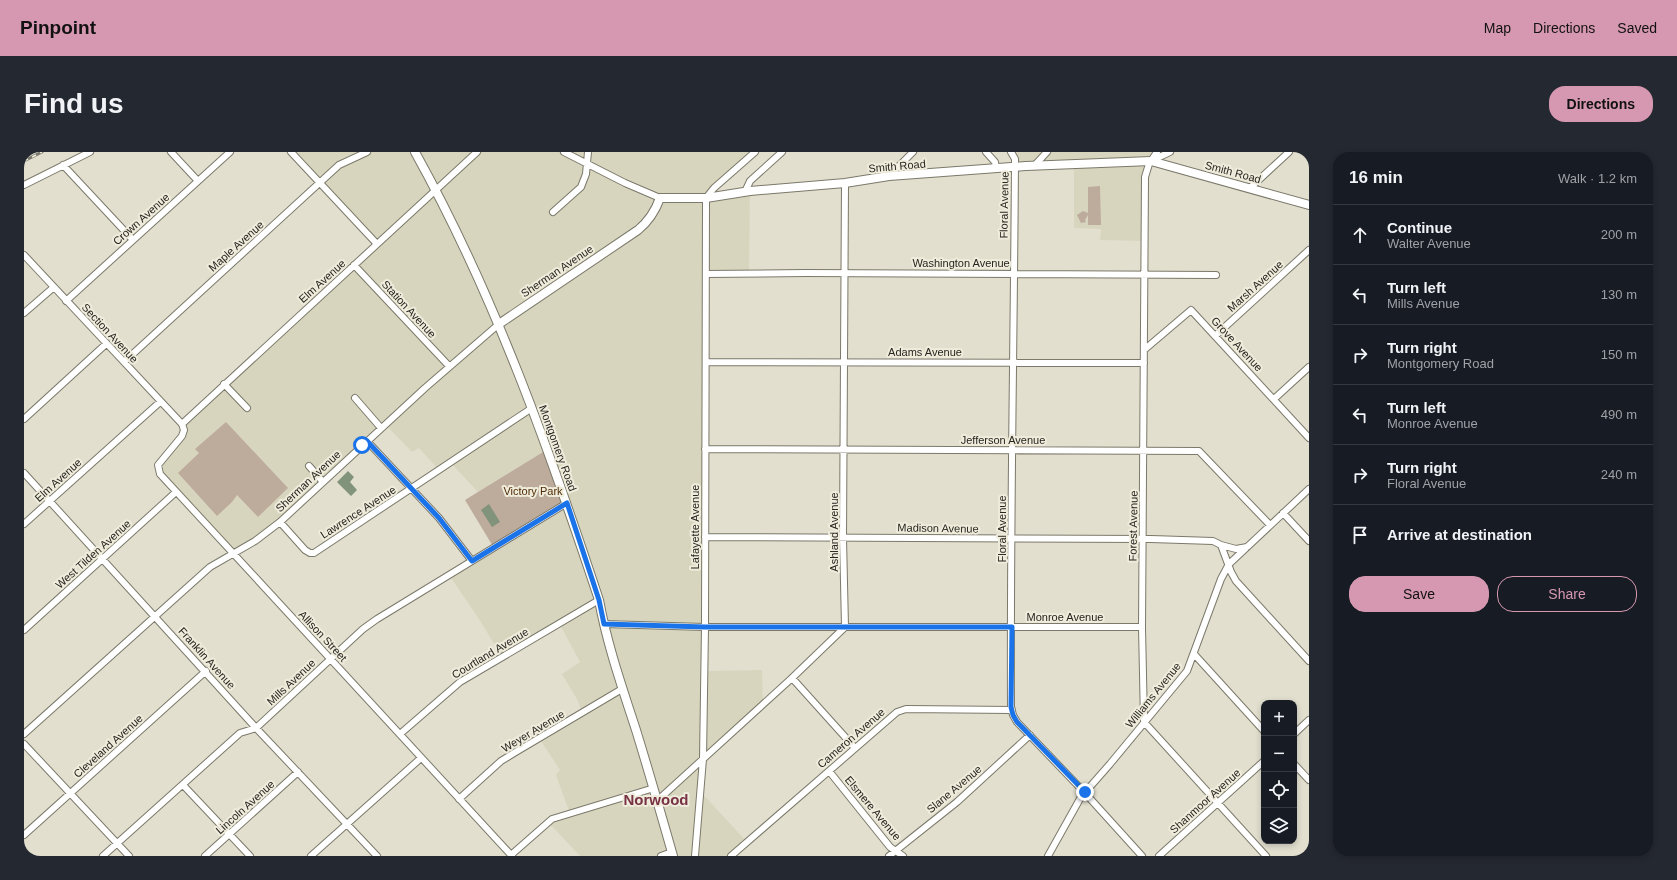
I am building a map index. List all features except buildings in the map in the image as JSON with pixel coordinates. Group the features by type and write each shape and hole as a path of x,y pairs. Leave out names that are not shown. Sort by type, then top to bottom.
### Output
{"main road":[{"name":"Montgomery Road","path":"415,152 458,234 499,324 567,503 599,600 622,689 658,800 673,854"},
{"name":"Smith Road","path":"660,198 706,198 745,192 845,183 889,176 996,168 1151,160 1309,205"},
{"name":"Sherman Avenue","path":"499,324 638,230 648,222 656,210 660,198"}],"street":[{"path":"24,185 90,152"},
{"path":"171,152 198,181"},
{"name":"Crown Avenue","path":"66,301 230,152"},
{"path":"291,152 376,244"},
{"name":"Maple Avenue","path":"124,362 344,162 367,152"},
{"name":"Elm Avenue","path":"182,424 477,152"},
{"name":"Smith Road","path":"564,152 625,183 660,198"},
{"path":"553,212 581,187 586,174 588,152"},
{"path":"706,198 714,188 754,152"},
{"path":"745,192 750,181 782,152"},
{"path":"889,176 913,152"},
{"name":"Floral Avenue","path":"986,152 995,162 996,168"},
{"name":"Floral Avenue","path":"1011,152 1015,159 1012,451 1012,710"},
{"path":"1034,166 1047,152"},
{"name":"Forest Avenue","path":"1144,722 1142,627 1145,177 1151,160 1157,152"},
{"path":"1151,160 1170,152"},
{"path":"1250,188 1289,152"},
{"path":"63,165 133,240"},
{"name":"Ashland Avenue","path":"845,183 845,450 843,538 845,627"},
{"name":"Lafayette Avenue","path":"696,856 703,759 705,627 706,198"},
{"name":"Marsh Avenue","path":"1215,336 1309,250"},
{"name":"Section Avenue","path":"24,255 182,424"},
{"name":"Station Avenue","path":"354,265 449,366"},
{"name":"Washington Avenue","path":"706,274 1013,273 1216,275"},
{"path":"24,313 54,287"},
{"name":"Grove Avenue","path":"1144,350 1191,310 1309,438"},
{"name":"Sherman Avenue","path":"24,734 210,567 255,541 280,522 449,366 499,324"},
{"path":"24,419 106,344"},
{"name":"Adams Avenue","path":"706,362 1144,363"},
{"path":"1274,399 1309,367"},
{"path":"224,384 247,408"},
{"path":"355,398 381,428"},
{"name":"Elm Avenue","path":"24,524 160,402"},
{"name":"Lawrence Avenue","path":"280,522 305,550 310,553 314,553 532,408"},
{"name":"Allison Street","path":"182,424 184,430 182,436 160,461 158,467 160,474 511,855"},
{"path":"367,441 439,518 472,561"},
{"name":"Jefferson Avenue","path":"705,449 1200,451 1270,525"},
{"path":"308,466 323,482"},
{"name":"Franklin Avenue","path":"24,473 156,616 256,728 377,856"},
{"name":"Williams Avenue","path":"1048,856 1076,804 1085,792 1182,679 1191,664 1221,579 1229,564 1309,489"},
{"name":"West Tilden Avenue","path":"24,630 176,492"},
{"name":"Mills Avenue","path":"103,856 240,733 256,728 363,629 567,503"},
{"path":"1283,513 1309,541"},
{"name":"Madison Avenue","path":"705,537 1207,540 1236,549 1247,547"},
{"path":"1221,545 1236,581 1309,661"},
{"name":"Courtland Avenue","path":"400,734 460,682 599,600"},
{"name":"Monroe Avenue","path":"604,624 705,627 1142,627"},
{"path":"658,800 792,678 845,627"},
{"path":"1194,654 1261,728"},
{"name":"Cleveland Avenue","path":"24,835 206,671"},
{"path":"792,678 855,748"},
{"name":"Weyer Avenue","path":"459,799 502,761 622,689"},
{"name":"Cameron Avenue","path":"731,856 901,709 1012,710"},
{"path":"1012,710 1017,722 1085,792 1142,856"},
{"path":"1297,731 1309,720"},
{"path":"1144,722 1266,856"},
{"name":"Slane Avenue","path":"889,856 957,802 1030,735"},
{"path":"24,744 129,856"},
{"path":"311,856 421,758"},
{"name":"Shanmoor Avenue","path":"1159,856 1261,764"},
{"path":"1297,767 1309,780"},
{"name":"Elsmere Avenue","path":"829,771 895,851 902,856"},
{"name":"Lincoln Avenue","path":"205,856 298,772"},
{"path":"183,785 250,856"},
{"path":"511,855 552,819 654,788"},
{"path":"661,856 673,854"}],"shaded area":[{"path":"291,152 755,152 707,198 750,191 749,273 706,274 704,671 762,670 763,705 703,759 700,791 747,842 731,856 580,856 548,822 570,814 556,775 560,770 539,738 582,713 578,701 562,674 580,662 559,623 502,657 479,619 449,575 567,503 548,449 478,492 451,463 439,470 419,448 412,452 385,424 280,522 232,553 176,492 158,467 182,436 182,424 376,244"},
{"path":"1011,152 1157,152 1146,170 1144,241 1100,240 1101,229 1074,228 1074,164 1015,167"},
{"path":"348,471 354,477 350,482 357,490 351,496 337,482"},
{"path":"489,504 500,522 492,527 481,510"}],"green space":[{"path":"1100,186 1101,225 1088,225 1088,215 1085,220 1086,222 1081,223 1077,215 1083,211 1088,213 1088,187"},
{"path":"226,422 288,488 258,517 237,495 232,502 217,516 178,473 199,453 195,449"},
{"name":"Victory Park","path":"548,449 567,503 494,548 465,500"}],"railway":[{"path":"24,161 42,152"}],"district":[{"name":"Norwood","path":"656,800"}],"route":[{"path":"362,445 367,441 439,518 472,561 567,503 599,600 604,624 705,627 1012,627 1011,707 1013,715 1017,722 1085,792"}]}
